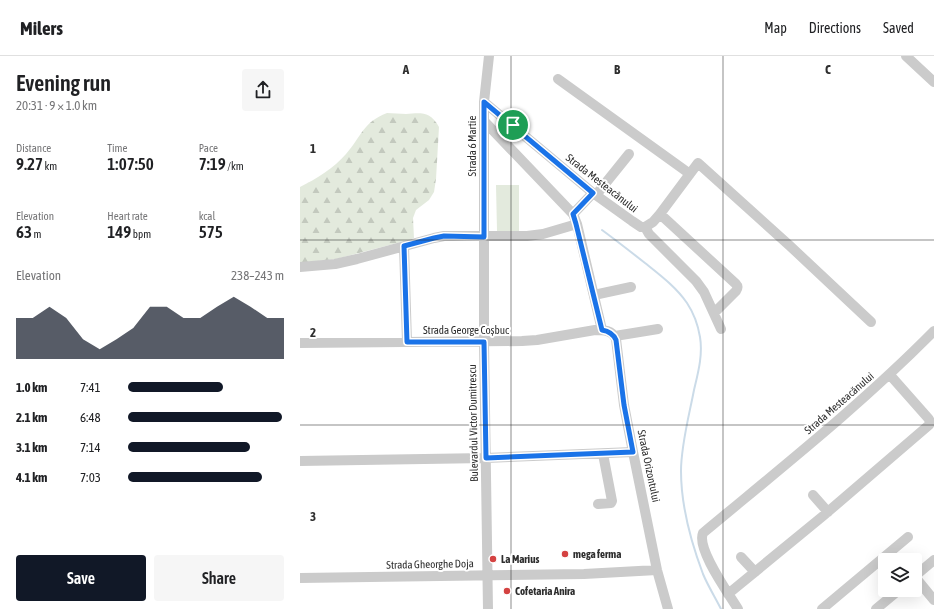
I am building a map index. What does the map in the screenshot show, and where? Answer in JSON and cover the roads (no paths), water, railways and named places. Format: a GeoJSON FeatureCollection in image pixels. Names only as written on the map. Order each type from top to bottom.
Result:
{"type":"FeatureCollection","features":[{"type":"Feature","properties":{"kind":"street","name":"Strada 6 Martie"},"geometry":{"type":"LineString","coordinates":[[484,237],[484,102],[489,56]]}},
{"type":"Feature","properties":{"kind":"street"},"geometry":{"type":"LineString","coordinates":[[906,56],[934,82]]}},
{"type":"Feature","properties":{"kind":"street"},"geometry":{"type":"LineString","coordinates":[[558,79],[690,174]]}},
{"type":"Feature","properties":{"kind":"street","name":"Strada Mesteacănului"},"geometry":{"type":"LineString","coordinates":[[484,102],[595,194],[632,222],[641,227],[645,227],[649,234],[696,281],[704,292],[721,329]]}},
{"type":"Feature","properties":{"kind":"street"},"geometry":{"type":"LineString","coordinates":[[484,120],[573,214],[595,194],[629,154]]}},
{"type":"Feature","properties":{"kind":"street"},"geometry":{"type":"LineString","coordinates":[[645,227],[653,222],[660,214],[698,163],[871,322]]}},
{"type":"Feature","properties":{"kind":"street","name":"Strada Orizontului"},"geometry":{"type":"LineString","coordinates":[[573,214],[594,295],[608,332],[617,342],[624,405],[657,570],[668,609]]}},
{"type":"Feature","properties":{"kind":"street"},"geometry":{"type":"LineString","coordinates":[[660,214],[738,286],[738,289],[714,313]]}},
{"type":"Feature","properties":{"kind":"street"},"geometry":{"type":"LineString","coordinates":[[300,267],[335,264],[444,236],[526,236],[542,234],[576,224]]}},
{"type":"Feature","properties":{"kind":"street","name":"Bulevardul Victor Dumitrescu"},"geometry":{"type":"LineString","coordinates":[[484,237],[488,609]]}},
{"type":"Feature","properties":{"kind":"street"},"geometry":{"type":"LineString","coordinates":[[404,246],[407,342]]}},
{"type":"Feature","properties":{"kind":"street"},"geometry":{"type":"LineString","coordinates":[[594,295],[631,287]]}},
{"type":"Feature","properties":{"kind":"street","name":"Strada George Coșbuc"},"geometry":{"type":"LineString","coordinates":[[300,343],[484,342],[537,340],[608,332],[658,329]]}},
{"type":"Feature","properties":{"kind":"street"},"geometry":{"type":"LineString","coordinates":[[890,375],[934,331]]}},
{"type":"Feature","properties":{"kind":"street","name":"Strada Mesteacănului"},"geometry":{"type":"LineString","coordinates":[[728,594],[828,512],[930,424],[928,418],[890,375],[703,533],[701,541],[707,558],[728,594],[738,609]]}},
{"type":"Feature","properties":{"kind":"street"},"geometry":{"type":"LineString","coordinates":[[300,461],[486,458],[633,452]]}},
{"type":"Feature","properties":{"kind":"street"},"geometry":{"type":"LineString","coordinates":[[598,504],[611,503],[612,501],[602,454]]}},
{"type":"Feature","properties":{"kind":"street"},"geometry":{"type":"LineString","coordinates":[[813,495],[828,512]]}},
{"type":"Feature","properties":{"kind":"street"},"geometry":{"type":"LineString","coordinates":[[822,609],[908,537]]}},
{"type":"Feature","properties":{"kind":"street"},"geometry":{"type":"LineString","coordinates":[[741,557],[755,572]]}},
{"type":"Feature","properties":{"kind":"street"},"geometry":{"type":"LineString","coordinates":[[922,571],[934,560]]}},
{"type":"Feature","properties":{"kind":"street","name":"Strada Gheorghe Doja"},"geometry":{"type":"LineString","coordinates":[[300,578],[584,574],[657,570]]}},
{"type":"Feature","properties":{"kind":"street"},"geometry":{"type":"LineString","coordinates":[[922,585],[934,600]]}},
{"type":"Feature","properties":{"kind":"street"},"geometry":{"type":"LineString","coordinates":[[878,608],[891,597]]}},
{"type":"Feature","properties":{"kind":"waterway"},"geometry":{"type":"LineString","coordinates":[[602,230],[673,286],[687,303],[697,323],[701,344],[700,357],[681,461],[681,484],[694,549],[705,578],[721,609]]}},
{"type":"Feature","properties":{"kind":"place","name":"mega ferma"},"geometry":{"type":"Point","coordinates":[565,554]}},
{"type":"Feature","properties":{"kind":"place","name":"La Marius"},"geometry":{"type":"Point","coordinates":[493,559]}},
{"type":"Feature","properties":{"kind":"place","name":"Cofetaria Anira"},"geometry":{"type":"Point","coordinates":[507,591]}}]}
